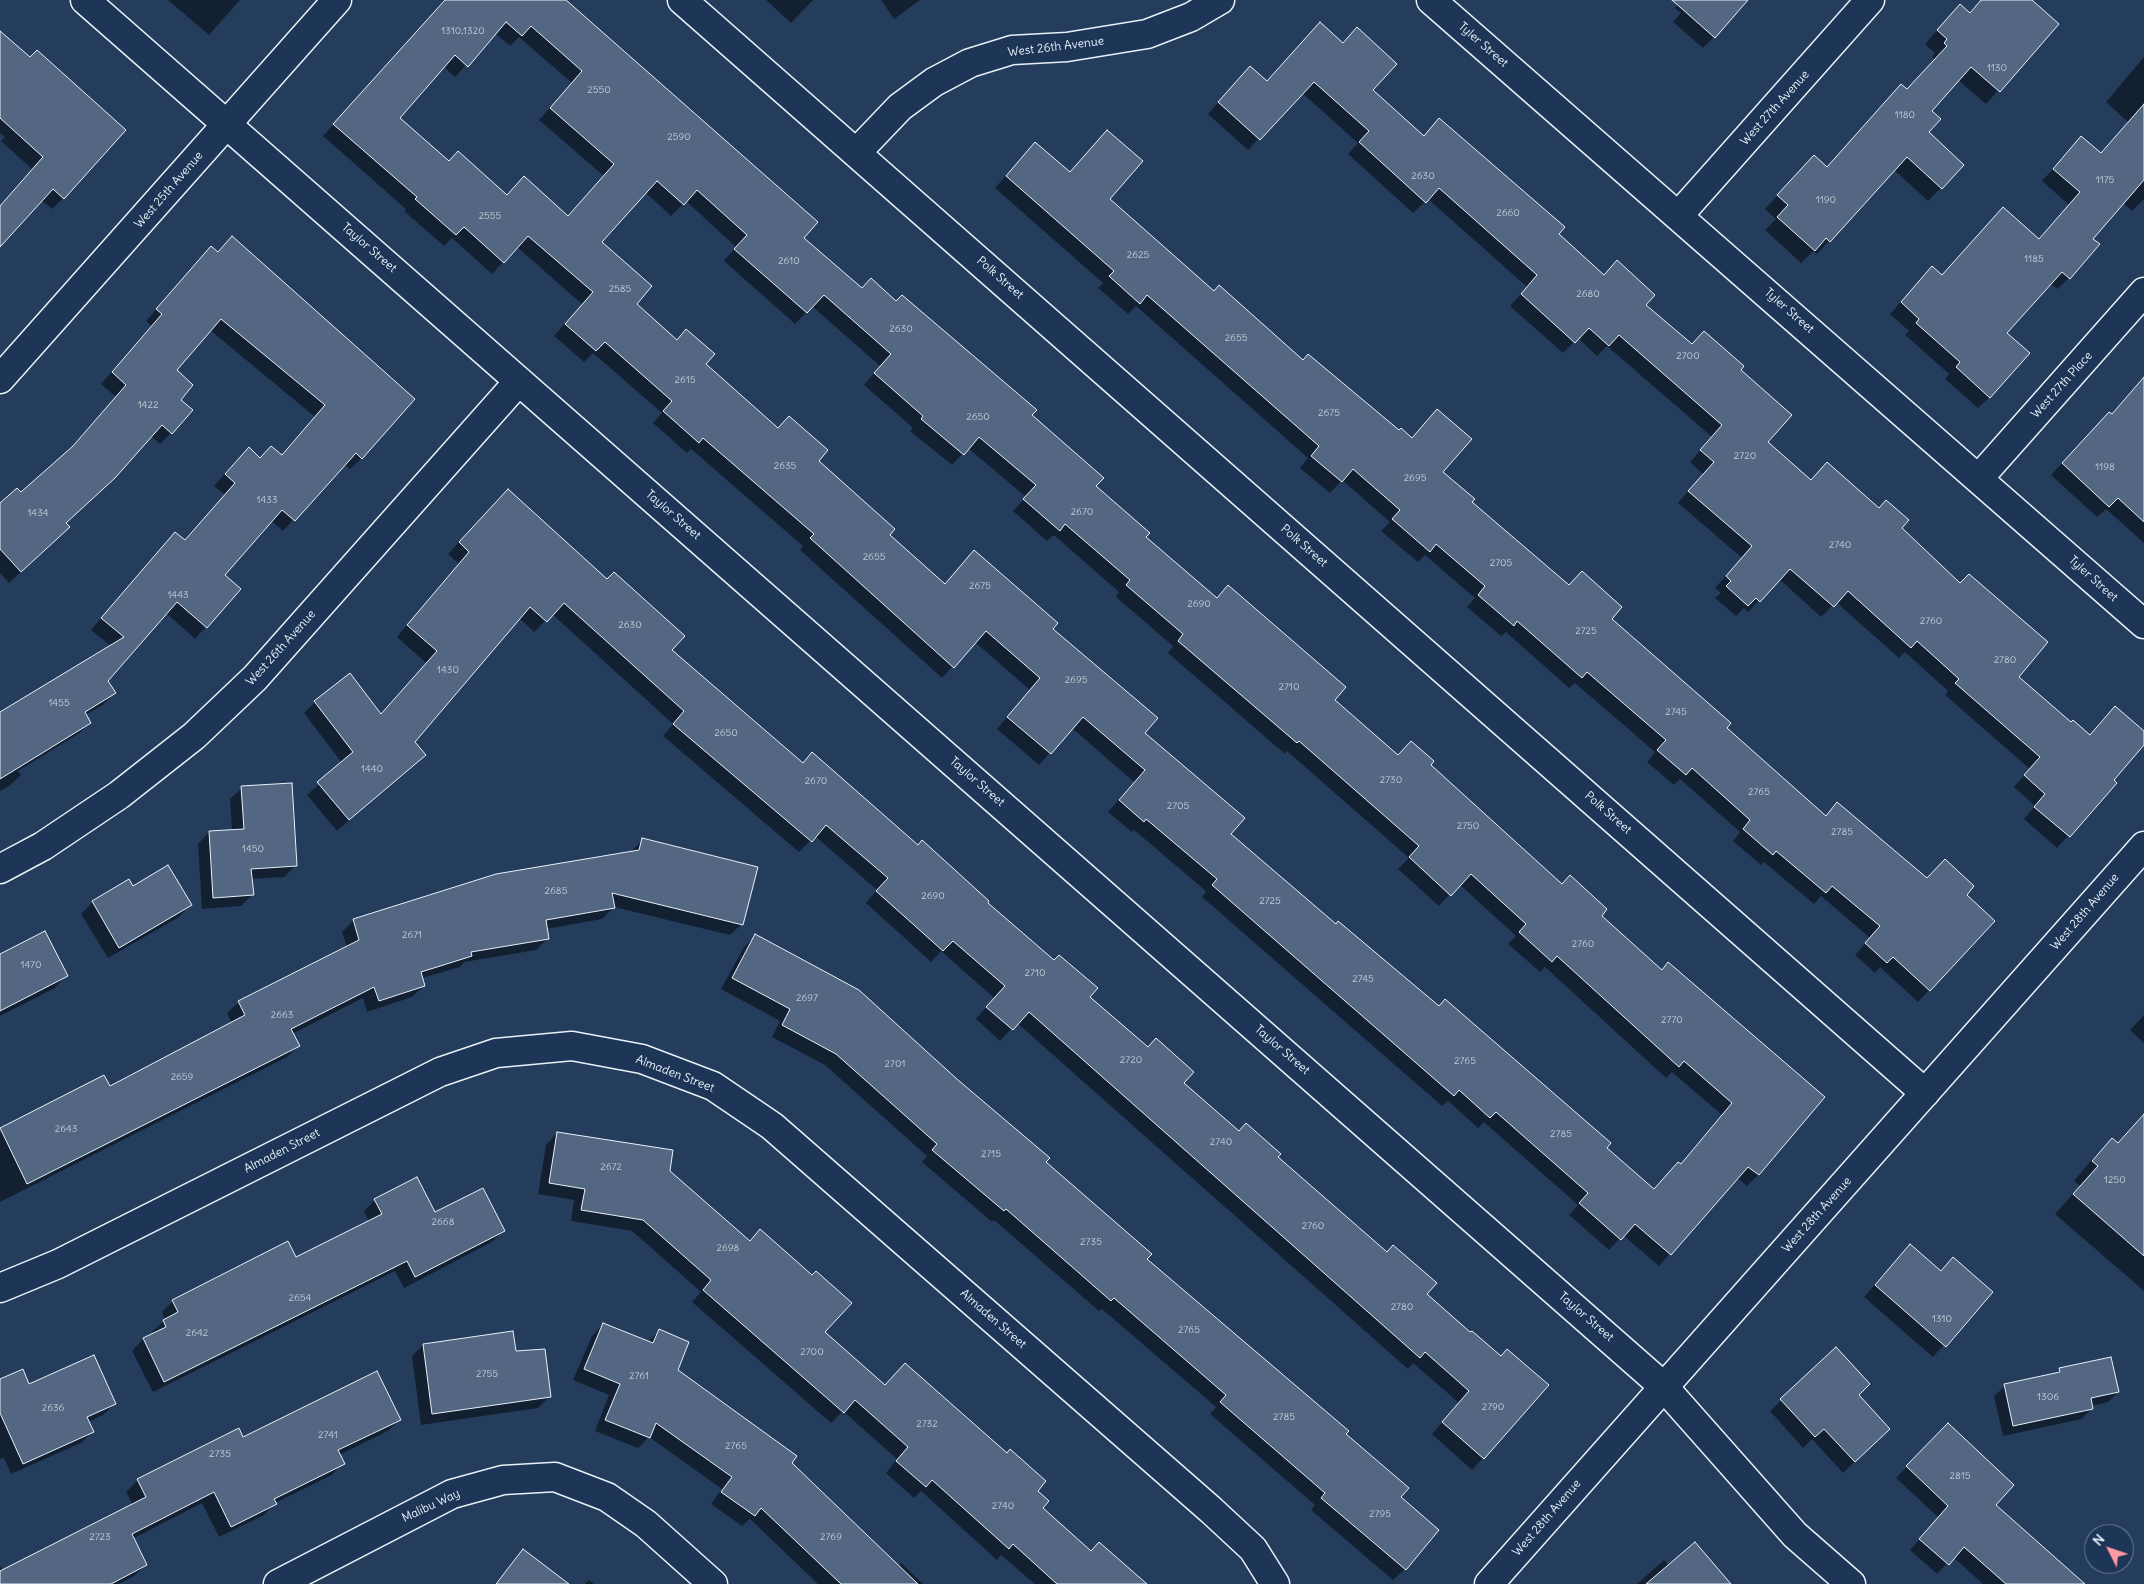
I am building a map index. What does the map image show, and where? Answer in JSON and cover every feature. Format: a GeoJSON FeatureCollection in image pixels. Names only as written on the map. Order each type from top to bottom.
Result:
{"type":"FeatureCollection","features":[{"type":"Feature","properties":{"kind":"street","name":"Taylor Street"},"geometry":{"type":"LineString","coordinates":[[86,0],[1663,1386],[1795,1535],[1850,1584]]}},
{"type":"Feature","properties":{"kind":"street","name":"West 25th Avenue"},"geometry":{"type":"LineString","coordinates":[[0,379],[337,0]]}},
{"type":"Feature","properties":{"kind":"street","name":"Polk Street"},"geometry":{"type":"LineString","coordinates":[[682,0],[857,152],[1925,1094]]}},
{"type":"Feature","properties":{"kind":"street","name":"West 26th Avenue"},"geometry":{"type":"LineString","coordinates":[[857,152],[900,107],[934,82],[970,63],[1012,50],[1067,46],[1147,34],[1191,17],[1220,0]]}},
{"type":"Feature","properties":{"kind":"street","name":"Tyler Street"},"geometry":{"type":"LineString","coordinates":[[1431,0],[1679,215],[2144,624]]}},
{"type":"Feature","properties":{"kind":"street","name":"West 27th Avenue"},"geometry":{"type":"LineString","coordinates":[[1679,215],[1870,0]]}},
{"type":"Feature","properties":{"kind":"street","name":"West 27th Place"},"geometry":{"type":"LineString","coordinates":[[1979,478],[2144,292]]}},
{"type":"Feature","properties":{"kind":"street","name":"West 26th Avenue"},"geometry":{"type":"LineString","coordinates":[[0,868],[43,846],[118,795],[194,736],[255,678],[519,380]]}},
{"type":"Feature","properties":{"kind":"street","name":"West 28th Avenue"},"geometry":{"type":"LineString","coordinates":[[1489,1584],[2144,846]]}},
{"type":"Feature","properties":{"kind":"street","name":"Almaden Street"},"geometry":{"type":"LineString","coordinates":[[0,1288],[58,1264],[440,1072],[496,1053],[572,1046],[642,1059],[713,1086],[772,1126],[1211,1510],[1252,1549],[1276,1584]]}},
{"type":"Feature","properties":{"kind":"street","name":"Malibu Way"},"geometry":{"type":"LineString","coordinates":[[278,1584],[452,1494],[503,1480],[555,1477],[606,1497],[646,1524],[713,1584]]}},
{"type":"Feature","properties":{"kind":"building"},"geometry":{"type":"Polygon","coordinates":[[[445,0],[566,0],[818,222],[804,238],[862,288],[871,278],[896,301],[902,295],[1037,410],[1032,415],[1104,478],[1096,486],[1150,533],[1146,537],[1217,598],[1228,585],[1346,687],[1335,700],[1398,755],[1411,741],[1434,761],[1431,765],[1562,884],[1570,875],[1607,909],[1602,916],[1662,970],[1668,962],[1825,1097],[1759,1175],[1748,1167],[1671,1255],[1635,1224],[1621,1240],[1579,1203],[1588,1193],[1496,1112],[1490,1118],[1459,1090],[1454,1096],[1212,885],[1217,879],[1146,819],[1144,822],[1119,800],[1145,770],[1083,717],[1051,754],[1007,717],[1040,678],[986,631],[954,668],[810,538],[814,534],[703,438],[699,443],[663,411],[672,401],[605,342],[596,351],[565,324],[593,292],[528,236],[504,263],[464,227],[456,235],[415,199],[417,197],[333,124],[445,0]],[[506,22],[468,67],[455,55],[400,118],[449,161],[458,151],[507,195],[524,176],[568,216],[614,164],[550,108],[582,71],[531,26],[522,36],[506,22]],[[657,181],[602,242],[652,286],[637,304],[677,340],[686,329],[715,354],[706,364],[778,428],[789,416],[828,450],[819,461],[895,529],[890,535],[945,584],[974,550],[1058,623],[1053,629],[1158,718],[1145,733],[1245,818],[1231,834],[1336,924],[1338,921],[1439,1006],[1445,999],[1611,1143],[1607,1148],[1654,1189],[1678,1162],[1681,1164],[1732,1103],[1684,1061],[1679,1067],[1557,956],[1552,962],[1519,932],[1526,924],[1471,874],[1451,896],[1409,857],[1419,846],[1299,741],[1297,743],[1178,641],[1183,634],[1126,585],[1130,580],[1065,524],[1060,531],[1023,499],[1036,485],[979,437],[964,455],[921,419],[923,416],[874,373],[891,354],[824,295],[807,313],[734,249],[747,235],[697,190],[684,205],[657,181]]]}},
{"type":"Feature","properties":{"kind":"building"},"geometry":{"type":"Polygon","coordinates":[[[1672,0],[1748,0],[1715,38],[1672,0]]]}},
{"type":"Feature","properties":{"kind":"building"},"geometry":{"type":"Polygon","coordinates":[[[1981,0],[2032,0],[2059,24],[2000,92],[1971,67],[1932,111],[1941,119],[1929,132],[1964,165],[1942,189],[1907,157],[1830,242],[1826,238],[1815,251],[1777,217],[1788,205],[1777,195],[1814,155],[1827,167],[1901,84],[1907,89],[1947,46],[1944,43],[1947,39],[1937,30],[1960,4],[1970,13],[1981,0]]]}},
{"type":"Feature","properties":{"kind":"building"},"geometry":{"type":"Polygon","coordinates":[[[1320,22],[1343,43],[1357,27],[1397,64],[1373,90],[1424,136],[1439,118],[1565,227],[1559,234],[1604,275],[1617,260],[1655,295],[1646,305],[1692,344],[1704,331],[1744,366],[1741,370],[1792,415],[1768,442],[1811,480],[1827,462],[1879,508],[1886,500],[1909,520],[1902,528],[1960,583],[1969,574],[2048,642],[2019,677],[2071,722],[2073,720],[2090,735],[2115,706],[2144,731],[2144,745],[2114,780],[2117,783],[2070,837],[2034,807],[2045,794],[2024,775],[2040,757],[1955,683],[1959,679],[1917,641],[1911,648],[1848,591],[1834,607],[1790,569],[1760,602],[1756,598],[1748,606],[1726,586],[1731,581],[1726,576],[1752,546],[1688,491],[1714,462],[1700,450],[1722,425],[1619,335],[1609,346],[1589,328],[1575,343],[1521,294],[1537,275],[1439,188],[1426,203],[1359,142],[1369,131],[1314,82],[1260,140],[1218,102],[1250,66],[1267,81],[1320,22]]]}},
{"type":"Feature","properties":{"kind":"building"},"geometry":{"type":"Polygon","coordinates":[[[0,31],[30,57],[37,50],[126,130],[64,199],[53,189],[0,247],[0,206],[43,157],[0,118],[0,31]]]}},
{"type":"Feature","properties":{"kind":"building"},"geometry":{"type":"Polygon","coordinates":[[[2144,104],[2144,180],[2093,239],[2100,244],[2070,279],[2062,272],[2007,333],[2030,353],[1990,398],[1956,367],[1960,362],[1916,323],[1919,319],[1901,302],[1932,266],[1942,275],[2003,207],[2039,239],[2080,192],[2053,169],[2081,136],[2101,153],[2144,104]]]}},
{"type":"Feature","properties":{"kind":"building"},"geometry":{"type":"Polygon","coordinates":[[[1107,130],[1143,161],[1110,199],[1214,291],[1219,285],[1303,360],[1308,354],[1399,430],[1401,428],[1412,438],[1437,409],[1472,439],[1443,472],[1475,499],[1472,502],[1569,585],[1582,571],[1622,607],[1612,619],[1731,723],[1727,728],[1826,816],[1837,802],[1927,878],[1945,859],[1974,886],[1967,895],[1995,921],[1930,991],[1893,957],[1887,963],[1865,943],[1880,926],[1832,886],[1826,893],[1776,851],[1773,855],[1743,829],[1750,820],[1692,768],[1686,775],[1657,750],[1666,740],[1587,672],[1582,678],[1517,621],[1514,626],[1478,595],[1485,586],[1436,544],[1430,552],[1392,519],[1400,510],[1353,469],[1342,482],[1311,456],[1319,446],[1147,295],[1140,304],[1109,276],[1114,271],[1006,176],[1035,142],[1070,172],[1107,130]]]}},
{"type":"Feature","properties":{"kind":"building"},"geometry":{"type":"Polygon","coordinates":[[[232,236],[415,399],[362,459],[356,453],[295,521],[282,510],[225,575],[241,589],[207,628],[177,602],[108,681],[116,693],[85,712],[91,723],[0,779],[0,712],[124,637],[101,618],[175,532],[185,540],[235,483],[225,474],[249,447],[260,458],[271,446],[282,455],[325,405],[221,319],[177,370],[193,385],[181,400],[193,410],[172,434],[162,425],[115,478],[66,523],[70,527],[21,572],[0,549],[0,503],[17,488],[21,492],[73,446],[126,385],[112,372],[162,314],[156,309],[211,246],[218,252],[232,236]]]}},
{"type":"Feature","properties":{"kind":"building"},"geometry":{"type":"Polygon","coordinates":[[[2144,377],[2144,522],[2118,498],[2109,507],[2062,463],[2109,412],[2112,414],[2144,377]]]}},
{"type":"Feature","properties":{"kind":"building"},"geometry":{"type":"Polygon","coordinates":[[[508,489],[607,579],[614,572],[685,636],[672,650],[803,763],[812,752],[918,845],[922,840],[989,901],[988,903],[1054,960],[1059,955],[1098,988],[1090,997],[1148,1047],[1156,1038],[1194,1072],[1184,1083],[1239,1131],[1246,1123],[1281,1154],[1278,1157],[1387,1252],[1393,1245],[1437,1283],[1427,1294],[1470,1332],[1472,1331],[1501,1356],[1507,1349],[1549,1385],[1484,1459],[1442,1422],[1469,1391],[1425,1352],[1420,1358],[1029,1012],[1013,1030],[986,1007],[1005,986],[953,941],[943,951],[876,891],[888,878],[826,825],[812,842],[673,724],[684,711],[564,603],[547,622],[530,607],[415,742],[426,755],[349,820],[317,782],[353,752],[314,701],[350,673],[381,714],[437,651],[407,625],[469,552],[459,542],[508,489]]]}},
{"type":"Feature","properties":{"kind":"building"},"geometry":{"type":"Polygon","coordinates":[[[292,783],[297,866],[251,869],[254,895],[213,898],[209,831],[244,829],[241,786],[292,783]]]}},
{"type":"Feature","properties":{"kind":"building"},"geometry":{"type":"Polygon","coordinates":[[[642,838],[758,867],[743,925],[612,893],[615,908],[546,920],[549,939],[471,952],[472,956],[421,972],[425,986],[379,1001],[374,987],[291,1029],[300,1046],[27,1184],[0,1128],[104,1075],[110,1086],[245,1015],[238,1001],[359,940],[353,919],[496,874],[639,850],[642,838]]]}},
{"type":"Feature","properties":{"kind":"building"},"geometry":{"type":"Polygon","coordinates":[[[168,865],[192,905],[119,948],[92,901],[129,879],[133,886],[168,865]]]}},
{"type":"Feature","properties":{"kind":"building"},"geometry":{"type":"Polygon","coordinates":[[[45,931],[68,976],[0,1011],[0,954],[45,931]]]}},
{"type":"Feature","properties":{"kind":"building"},"geometry":{"type":"Polygon","coordinates":[[[755,934],[859,990],[958,1080],[1050,1158],[1046,1162],[1152,1254],[1147,1259],[1349,1431],[1346,1434],[1409,1488],[1401,1497],[1439,1530],[1406,1570],[1321,1498],[1325,1493],[1220,1402],[1226,1395],[1114,1298],[1111,1301],[1006,1209],[1004,1211],[932,1150],[937,1144],[836,1054],[782,1025],[790,1009],[732,978],[755,934]]]}},
{"type":"Feature","properties":{"kind":"building"},"geometry":{"type":"Polygon","coordinates":[[[2144,1114],[2144,1256],[2073,1194],[2098,1166],[2092,1161],[2112,1138],[2118,1143],[2144,1114]]]}},
{"type":"Feature","properties":{"kind":"building"},"geometry":{"type":"Polygon","coordinates":[[[557,1132],[673,1150],[670,1171],[750,1241],[760,1229],[812,1275],[816,1271],[852,1303],[825,1332],[885,1385],[905,1363],[1007,1453],[1010,1449],[1046,1481],[1038,1491],[1049,1501],[1043,1508],[1091,1551],[1099,1542],[1147,1584],[1057,1584],[1013,1544],[1009,1549],[932,1480],[926,1487],[896,1461],[908,1447],[855,1400],[844,1413],[703,1290],[711,1280],[643,1220],[581,1210],[585,1189],[549,1183],[557,1132]]]}},
{"type":"Feature","properties":{"kind":"building"},"geometry":{"type":"Polygon","coordinates":[[[417,1177],[435,1212],[483,1188],[505,1231],[415,1277],[407,1261],[164,1382],[143,1338],[166,1327],[163,1320],[178,1312],[172,1300],[288,1241],[296,1257],[382,1214],[374,1199],[417,1177]]]}},
{"type":"Feature","properties":{"kind":"building"},"geometry":{"type":"Polygon","coordinates":[[[1910,1244],[1941,1271],[1953,1257],[1993,1292],[1946,1347],[1875,1285],[1910,1244]]]}},
{"type":"Feature","properties":{"kind":"building"},"geometry":{"type":"Polygon","coordinates":[[[603,1323],[653,1343],[659,1329],[689,1342],[678,1370],[797,1456],[792,1463],[918,1584],[841,1584],[761,1508],[755,1516],[721,1492],[732,1477],[656,1423],[650,1438],[605,1420],[620,1384],[584,1369],[603,1323]]]}},
{"type":"Feature","properties":{"kind":"building"},"geometry":{"type":"Polygon","coordinates":[[[513,1331],[516,1351],[545,1349],[551,1397],[432,1414],[423,1344],[513,1331]]]}},
{"type":"Feature","properties":{"kind":"building"},"geometry":{"type":"Polygon","coordinates":[[[1836,1347],[1870,1384],[1859,1395],[1890,1429],[1855,1462],[1824,1429],[1815,1437],[1780,1399],[1836,1347]]]}},
{"type":"Feature","properties":{"kind":"building"},"geometry":{"type":"Polygon","coordinates":[[[94,1355],[116,1404],[87,1417],[94,1432],[23,1464],[0,1413],[0,1379],[23,1369],[29,1384],[94,1355]]]}},
{"type":"Feature","properties":{"kind":"building"},"geometry":{"type":"Polygon","coordinates":[[[2111,1357],[2119,1392],[2091,1398],[2093,1409],[2013,1426],[2004,1384],[2060,1372],[2059,1368],[2111,1357]]]}},
{"type":"Feature","properties":{"kind":"building"},"geometry":{"type":"Polygon","coordinates":[[[377,1371],[401,1420],[338,1450],[345,1464],[274,1499],[277,1504],[231,1527],[214,1492],[132,1534],[147,1565],[111,1584],[0,1584],[0,1571],[146,1497],[137,1479],[239,1428],[243,1437],[377,1371]]]}},
{"type":"Feature","properties":{"kind":"building"},"geometry":{"type":"Polygon","coordinates":[[[1948,1423],[2014,1485],[1996,1505],[2085,1584],[2006,1584],[1964,1547],[1949,1565],[1919,1539],[1948,1506],[1906,1466],[1948,1423]]]}},
{"type":"Feature","properties":{"kind":"building"},"geometry":{"type":"Polygon","coordinates":[[[1695,1542],[1731,1584],[1646,1584],[1695,1542]]]}},
{"type":"Feature","properties":{"kind":"building"},"geometry":{"type":"Polygon","coordinates":[[[523,1549],[569,1584],[496,1584],[523,1549]]]}}]}
